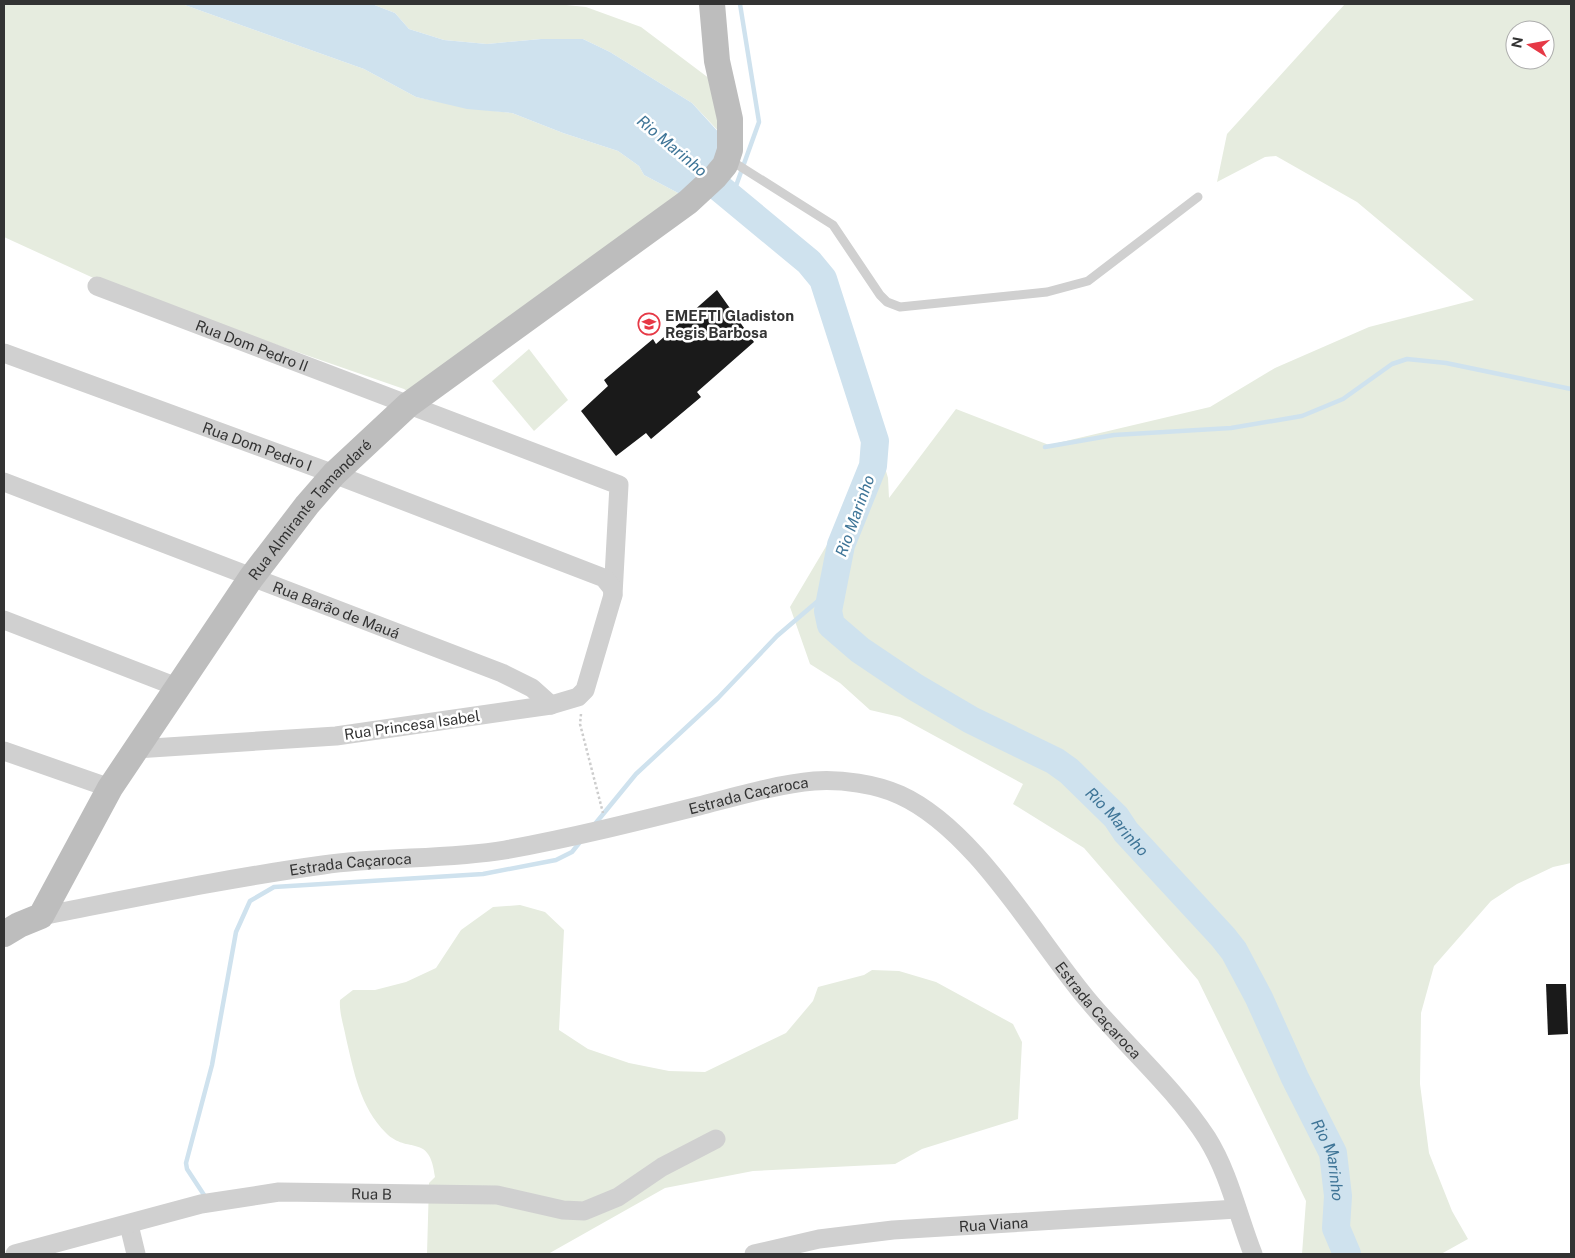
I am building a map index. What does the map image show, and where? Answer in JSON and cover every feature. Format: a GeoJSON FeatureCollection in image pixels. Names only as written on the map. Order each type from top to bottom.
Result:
{"type":"FeatureCollection","features":[{"type":"Feature","properties":{"kind":"main road"},"geometry":{"type":"LineString","coordinates":[[712,4],[717,61],[730,120],[731,142],[727,162]]}},
{"type":"Feature","properties":{"kind":"main road","name":"Rua Almirante Tamandaré"},"geometry":{"type":"LineString","coordinates":[[12,926],[110,788],[251,578],[307,505],[334,474],[408,405],[688,202],[715,177],[727,162]]}},
{"type":"Feature","properties":{"kind":"street","name":"Rua Dom Pedro II"},"geometry":{"type":"LineString","coordinates":[[97,286],[618,485],[613,595]]}},
{"type":"Feature","properties":{"kind":"street","name":"Rua Dom Pedro I"},"geometry":{"type":"LineString","coordinates":[[4,352],[334,474],[604,578],[612,588],[613,595]]}},
{"type":"Feature","properties":{"kind":"street","name":"Rua Barão de Mauá"},"geometry":{"type":"LineString","coordinates":[[4,482],[519,680],[532,688],[551,705]]}},
{"type":"Feature","properties":{"kind":"street"},"geometry":{"type":"LineString","coordinates":[[585,690],[613,595]]}},
{"type":"Feature","properties":{"kind":"street"},"geometry":{"type":"LineString","coordinates":[[4,620],[177,687]]}},
{"type":"Feature","properties":{"kind":"street","name":"Rua Princesa Isabel"},"geometry":{"type":"LineString","coordinates":[[136,749],[336,736],[551,705],[578,697],[585,690]]}},
{"type":"Feature","properties":{"kind":"street"},"geometry":{"type":"LineString","coordinates":[[4,751],[110,788]]}},
{"type":"Feature","properties":{"kind":"street","name":"Estrada Caçaroca"},"geometry":{"type":"LineString","coordinates":[[12,926],[327,864],[445,857],[504,850],[601,830],[736,796],[814,781],[872,786],[899,795],[930,812],[958,837],[984,867],[1088,1000],[1121,1034],[1188,1113],[1208,1141],[1237,1209],[1253,1254]]}},
{"type":"Feature","properties":{"kind":"street","name":"Rua B"},"geometry":{"type":"LineString","coordinates":[[15,1254],[129,1225],[201,1204],[279,1192],[497,1195],[564,1210],[584,1211],[618,1197],[662,1167],[716,1139]]}},
{"type":"Feature","properties":{"kind":"street","name":"Rua Viana"},"geometry":{"type":"LineString","coordinates":[[754,1254],[819,1238],[893,1230],[1237,1209]]}},
{"type":"Feature","properties":{"kind":"street"},"geometry":{"type":"LineString","coordinates":[[129,1225],[136,1254]]}},
{"type":"Feature","properties":{"kind":"lane"},"geometry":{"type":"LineString","coordinates":[[727,162],[833,225],[880,295],[887,302],[900,306],[1047,292],[1088,281],[1198,197]]}},
{"type":"Feature","properties":{"kind":"path"},"geometry":{"type":"LineString","coordinates":[[585,690],[580,724],[601,830]]}},
{"type":"Feature","properties":{"kind":"shaded area"},"geometry":{"type":"Polygon","coordinates":[[[4,4],[182,4],[364,69],[416,97],[468,108],[512,113],[563,133],[618,151],[639,166],[644,175],[680,194],[412,394],[404,389],[124,292],[4,237],[4,4]]]}},
{"type":"Feature","properties":{"kind":"shaded area"},"geometry":{"type":"Polygon","coordinates":[[[372,4],[556,4],[586,7],[641,27],[718,85],[723,136],[692,103],[610,52],[583,39],[541,39],[487,44],[444,40],[409,29],[395,13],[372,4]]]}},
{"type":"Feature","properties":{"kind":"shaded area"},"geometry":{"type":"Polygon","coordinates":[[[1345,4],[1571,4],[1571,863],[1553,867],[1517,884],[1491,901],[1434,966],[1421,1013],[1420,1084],[1429,1153],[1452,1211],[1468,1239],[1441,1254],[1302,1254],[1306,1201],[1198,980],[1084,848],[1013,804],[1023,784],[900,717],[870,710],[840,683],[810,664],[790,607],[856,496],[877,440],[888,478],[889,498],[956,409],[1049,445],[1210,407],[1275,368],[1369,327],[1474,300],[1357,202],[1276,156],[1265,157],[1217,182],[1227,134],[1345,4]]]}},
{"type":"Feature","properties":{"kind":"shaded area"},"geometry":{"type":"Polygon","coordinates":[[[529,349],[568,400],[534,431],[492,381],[529,349]]]}},
{"type":"Feature","properties":{"kind":"shaded area"},"geometry":{"type":"Polygon","coordinates":[[[520,905],[545,912],[564,930],[559,1030],[588,1049],[629,1063],[669,1071],[705,1072],[786,1033],[813,1001],[818,987],[864,975],[872,970],[899,971],[936,982],[1013,1024],[1022,1042],[1018,1119],[922,1149],[895,1164],[753,1171],[665,1188],[548,1254],[427,1254],[429,1183],[435,1177],[432,1163],[428,1154],[423,1149],[402,1143],[386,1133],[370,1112],[355,1076],[340,1010],[340,1000],[353,990],[375,990],[406,982],[436,968],[461,930],[493,907],[520,905]]]}},
{"type":"Feature","properties":{"kind":"water"},"geometry":{"type":"Polygon","coordinates":[[[182,4],[372,4],[395,13],[409,29],[444,40],[487,44],[541,39],[583,39],[610,52],[692,103],[722,136],[715,162],[680,194],[644,175],[639,166],[618,151],[563,133],[512,113],[467,109],[416,97],[364,69],[182,4]]]}},
{"type":"Feature","properties":{"kind":"building"},"geometry":{"type":"Polygon","coordinates":[[[717,290],[754,342],[697,392],[701,397],[651,439],[646,433],[616,456],[581,411],[608,386],[604,380],[653,339],[656,344],[717,290]]]}},
{"type":"Feature","properties":{"kind":"building"},"geometry":{"type":"Polygon","coordinates":[[[1546,984],[1566,984],[1568,1034],[1548,1035],[1546,984]]]}},
{"type":"Feature","properties":{"kind":"waterway"},"geometry":{"type":"LineString","coordinates":[[732,197],[759,122],[740,4]]}},
{"type":"Feature","properties":{"kind":"waterway","name":"Rio Marinho"},"geometry":{"type":"LineString","coordinates":[[693,166],[809,262],[823,279],[875,441],[873,466],[841,545],[828,611],[831,625],[860,650],[915,687],[971,720],[1055,761],[1069,771],[1116,817],[1126,832],[1223,937],[1234,951],[1259,998],[1295,1078],[1333,1153],[1338,1196],[1336,1228],[1347,1254]]}},
{"type":"Feature","properties":{"kind":"waterway"},"geometry":{"type":"LineString","coordinates":[[1045,447],[1114,435],[1231,428],[1302,416],[1343,399],[1392,364],[1407,359],[1446,363],[1571,389]]}},
{"type":"Feature","properties":{"kind":"waterway"},"geometry":{"type":"LineString","coordinates":[[595,824],[636,774],[718,698],[777,636],[832,589]]}},
{"type":"Feature","properties":{"kind":"waterway"},"geometry":{"type":"LineString","coordinates":[[206,1198],[187,1169],[186,1163],[212,1065],[236,932],[250,901],[274,887],[483,874],[556,860],[572,852],[580,842]]}},
{"type":"Feature","properties":{"kind":"place","name":"EMEFTI Gladiston Regis Barbosa"},"geometry":{"type":"Point","coordinates":[649,324]}}]}
